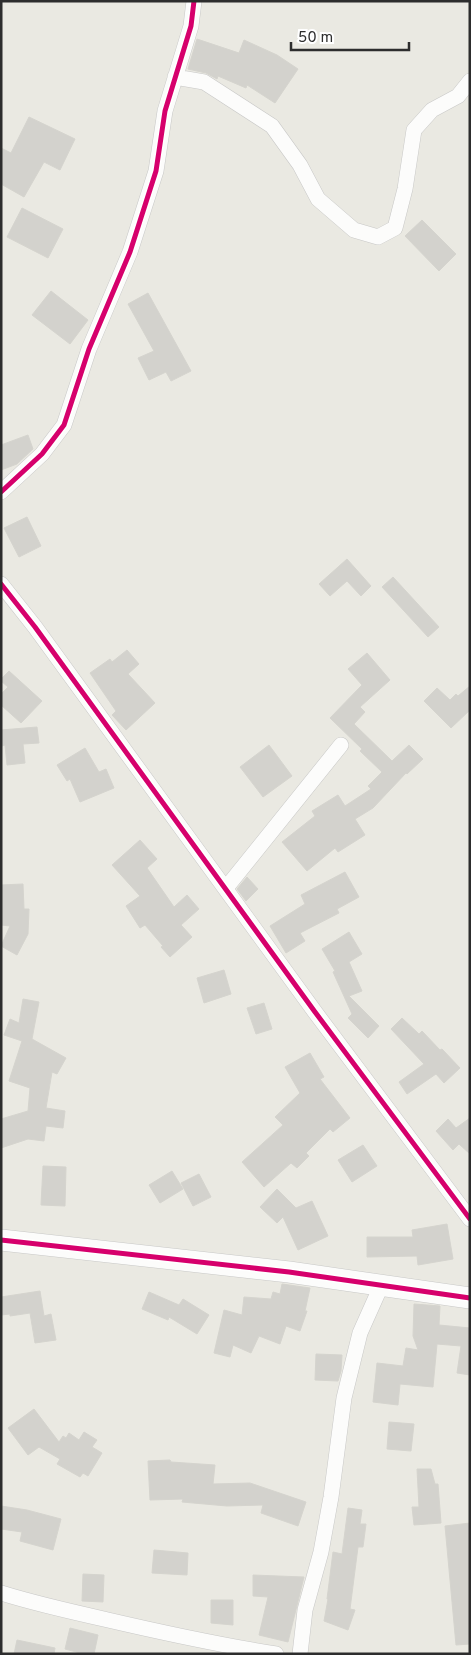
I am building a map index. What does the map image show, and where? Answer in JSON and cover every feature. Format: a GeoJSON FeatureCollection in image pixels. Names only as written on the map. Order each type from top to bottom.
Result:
{"type":"FeatureCollection","features":[{"type":"Feature","properties":{"kind":"street"},"geometry":{"type":"LineString","coordinates":[[1,492],[42,454],[64,425],[88,349],[130,252],[156,171],[165,111],[191,26],[194,1]]}},
{"type":"Feature","properties":{"kind":"street"},"geometry":{"type":"LineString","coordinates":[[176,77],[204,82],[272,126],[300,165],[318,199],[354,230],[378,237],[395,228],[405,189],[414,130],[432,110],[458,96],[470,81]]}},
{"type":"Feature","properties":{"kind":"street"},"geometry":{"type":"LineString","coordinates":[[1,584],[226,888],[315,1012],[470,1219]]}},
{"type":"Feature","properties":{"kind":"street"},"geometry":{"type":"LineString","coordinates":[[226,888],[341,745]]}},
{"type":"Feature","properties":{"kind":"street"},"geometry":{"type":"LineString","coordinates":[[1,1240],[290,1272],[470,1298]]}},
{"type":"Feature","properties":{"kind":"street"},"geometry":{"type":"LineString","coordinates":[[300,1654],[306,1610],[321,1552],[331,1497],[344,1398],[360,1333],[381,1286]]}},
{"type":"Feature","properties":{"kind":"street"},"geometry":{"type":"LineString","coordinates":[[1,1593],[30,1602],[120,1623],[220,1645],[276,1654]]}},
{"type":"Feature","properties":{"kind":"building"},"geometry":{"type":"Polygon","coordinates":[[[197,39],[239,53],[244,40],[277,55],[298,69],[275,103],[247,85],[246,88],[218,76],[217,79],[206,73],[188,69],[197,39]]]}},
{"type":"Feature","properties":{"kind":"building"},"geometry":{"type":"Polygon","coordinates":[[[29,117],[75,139],[60,170],[44,162],[24,197],[1,184],[1,148],[11,153],[29,117]]]}},
{"type":"Feature","properties":{"kind":"building"},"geometry":{"type":"Polygon","coordinates":[[[22,208],[63,229],[48,258],[7,237],[22,208]]]}},
{"type":"Feature","properties":{"kind":"building"},"geometry":{"type":"Polygon","coordinates":[[[422,220],[456,254],[439,271],[405,236],[422,220]]]}},
{"type":"Feature","properties":{"kind":"building"},"geometry":{"type":"Polygon","coordinates":[[[51,291],[88,320],[70,344],[32,315],[51,291]]]}},
{"type":"Feature","properties":{"kind":"building"},"geometry":{"type":"Polygon","coordinates":[[[148,293],[191,371],[171,381],[166,372],[149,380],[138,358],[154,351],[128,304],[148,293]]]}},
{"type":"Feature","properties":{"kind":"building"},"geometry":{"type":"Polygon","coordinates":[[[28,435],[33,449],[17,464],[1,470],[1,445],[28,435]]]}},
{"type":"Feature","properties":{"kind":"building"},"geometry":{"type":"Polygon","coordinates":[[[27,517],[41,546],[19,557],[4,528],[27,517]]]}},
{"type":"Feature","properties":{"kind":"building"},"geometry":{"type":"Polygon","coordinates":[[[347,559],[371,586],[361,596],[347,581],[330,596],[319,584],[347,559]]]}},
{"type":"Feature","properties":{"kind":"building"},"geometry":{"type":"Polygon","coordinates":[[[393,577],[439,627],[428,637],[382,587],[393,577]]]}},
{"type":"Feature","properties":{"kind":"building"},"geometry":{"type":"Polygon","coordinates":[[[127,650],[139,664],[128,674],[155,703],[126,730],[112,715],[116,711],[90,673],[110,659],[112,662],[127,650]]]}},
{"type":"Feature","properties":{"kind":"building"},"geometry":{"type":"Polygon","coordinates":[[[367,653],[390,680],[360,707],[365,712],[354,724],[392,761],[409,745],[423,759],[406,773],[373,808],[355,819],[365,835],[338,852],[335,848],[307,871],[282,842],[315,816],[312,811],[338,795],[345,806],[371,789],[368,786],[382,772],[360,751],[362,749],[330,718],[362,685],[348,669],[367,653]]]}},
{"type":"Feature","properties":{"kind":"building"},"geometry":{"type":"Polygon","coordinates":[[[9,671],[42,701],[21,723],[1,705],[1,694],[8,687],[1,679],[9,671]]]}},
{"type":"Feature","properties":{"kind":"building"},"geometry":{"type":"Polygon","coordinates":[[[470,686],[470,710],[451,728],[424,701],[437,688],[450,700],[470,686]]]}},
{"type":"Feature","properties":{"kind":"building"},"geometry":{"type":"Polygon","coordinates":[[[37,727],[39,743],[23,744],[25,763],[7,765],[5,745],[2,746],[1,730],[37,727]]]}},
{"type":"Feature","properties":{"kind":"building"},"geometry":{"type":"Polygon","coordinates":[[[269,745],[292,776],[263,797],[240,767],[269,745]]]}},
{"type":"Feature","properties":{"kind":"building"},"geometry":{"type":"Polygon","coordinates":[[[85,748],[99,772],[106,769],[114,788],[80,802],[70,779],[67,781],[57,765],[85,748]]]}},
{"type":"Feature","properties":{"kind":"building"},"geometry":{"type":"Polygon","coordinates":[[[140,840],[157,859],[147,868],[174,907],[187,895],[199,909],[181,925],[192,937],[170,957],[145,925],[140,928],[126,906],[140,896],[112,865],[140,840]]]}},
{"type":"Feature","properties":{"kind":"building"},"geometry":{"type":"Polygon","coordinates":[[[345,872],[359,897],[337,909],[339,913],[300,933],[305,941],[286,953],[270,926],[305,904],[301,895],[345,872]]]}},
{"type":"Feature","properties":{"kind":"building"},"geometry":{"type":"Polygon","coordinates":[[[247,877],[258,889],[246,901],[237,889],[247,877]]]}},
{"type":"Feature","properties":{"kind":"building"},"geometry":{"type":"Polygon","coordinates":[[[23,884],[24,909],[29,909],[28,934],[17,955],[1,946],[10,926],[1,925],[1,885],[23,884]]]}},
{"type":"Feature","properties":{"kind":"building"},"geometry":{"type":"Polygon","coordinates":[[[349,932],[362,954],[349,962],[362,991],[349,996],[379,1026],[368,1038],[348,1018],[352,1014],[333,972],[335,971],[322,949],[349,932]]]}},
{"type":"Feature","properties":{"kind":"building"},"geometry":{"type":"Polygon","coordinates":[[[224,970],[231,994],[204,1003],[197,978],[224,970]]]}},
{"type":"Feature","properties":{"kind":"building"},"geometry":{"type":"Polygon","coordinates":[[[23,999],[39,1002],[32,1039],[66,1058],[57,1074],[52,1072],[46,1108],[65,1111],[63,1128],[46,1126],[44,1141],[28,1139],[1,1148],[1,1119],[28,1111],[30,1088],[9,1081],[22,1041],[4,1035],[10,1019],[19,1023],[23,999]]]}},
{"type":"Feature","properties":{"kind":"building"},"geometry":{"type":"Polygon","coordinates":[[[264,1003],[272,1029],[256,1034],[247,1008],[264,1003]]]}},
{"type":"Feature","properties":{"kind":"building"},"geometry":{"type":"Polygon","coordinates":[[[402,1018],[419,1034],[422,1031],[460,1068],[444,1083],[436,1074],[407,1094],[399,1082],[424,1064],[391,1029],[402,1018]]]}},
{"type":"Feature","properties":{"kind":"building"},"geometry":{"type":"Polygon","coordinates":[[[310,1053],[324,1077],[320,1079],[350,1118],[333,1132],[330,1129],[306,1153],[309,1156],[297,1168],[291,1163],[264,1187],[242,1162],[283,1125],[275,1117],[300,1093],[285,1067],[310,1053]]]}},
{"type":"Feature","properties":{"kind":"building"},"geometry":{"type":"Polygon","coordinates":[[[470,1118],[470,1154],[459,1144],[453,1150],[436,1131],[448,1119],[456,1128],[470,1118]]]}},
{"type":"Feature","properties":{"kind":"building"},"geometry":{"type":"Polygon","coordinates":[[[363,1145],[377,1166],[352,1182],[338,1160],[363,1145]]]}},
{"type":"Feature","properties":{"kind":"building"},"geometry":{"type":"Polygon","coordinates":[[[43,1166],[66,1167],[65,1206],[41,1205],[43,1166]]]}},
{"type":"Feature","properties":{"kind":"building"},"geometry":{"type":"Polygon","coordinates":[[[172,1171],[183,1189],[160,1203],[149,1185],[172,1171]]]}},
{"type":"Feature","properties":{"kind":"building"},"geometry":{"type":"Polygon","coordinates":[[[199,1174],[211,1197],[193,1206],[181,1183],[199,1174]]]}},
{"type":"Feature","properties":{"kind":"building"},"geometry":{"type":"Polygon","coordinates":[[[277,1189],[296,1208],[312,1201],[328,1236],[298,1250],[283,1217],[277,1223],[260,1207],[277,1189]]]}},
{"type":"Feature","properties":{"kind":"building"},"geometry":{"type":"Polygon","coordinates":[[[447,1224],[453,1259],[418,1265],[417,1256],[367,1257],[367,1237],[413,1237],[412,1230],[447,1224]]]}},
{"type":"Feature","properties":{"kind":"building"},"geometry":{"type":"Polygon","coordinates":[[[282,1284],[310,1288],[305,1311],[307,1311],[300,1331],[286,1326],[280,1344],[259,1336],[251,1353],[233,1345],[230,1357],[214,1353],[224,1310],[242,1315],[244,1297],[271,1299],[273,1292],[280,1294],[282,1284]]]}},
{"type":"Feature","properties":{"kind":"building"},"geometry":{"type":"Polygon","coordinates":[[[40,1291],[44,1316],[51,1314],[56,1340],[35,1343],[30,1313],[10,1316],[10,1314],[1,1315],[1,1297],[40,1291]]]}},
{"type":"Feature","properties":{"kind":"building"},"geometry":{"type":"Polygon","coordinates":[[[149,1292],[179,1305],[183,1299],[209,1315],[197,1334],[169,1317],[168,1320],[142,1309],[149,1292]]]}},
{"type":"Feature","properties":{"kind":"building"},"geometry":{"type":"Polygon","coordinates":[[[414,1304],[440,1306],[439,1325],[470,1328],[470,1375],[457,1373],[461,1346],[437,1344],[433,1387],[400,1384],[398,1405],[373,1402],[377,1363],[403,1366],[406,1348],[418,1350],[413,1336],[414,1304]]]}},
{"type":"Feature","properties":{"kind":"building"},"geometry":{"type":"Polygon","coordinates":[[[316,1354],[342,1355],[338,1381],[315,1380],[316,1354]]]}},
{"type":"Feature","properties":{"kind":"building"},"geometry":{"type":"Polygon","coordinates":[[[34,1409],[59,1442],[63,1436],[66,1438],[69,1433],[79,1440],[84,1432],[97,1440],[92,1447],[102,1453],[88,1476],[83,1473],[80,1477],[57,1464],[60,1459],[39,1447],[28,1455],[8,1428],[34,1409]]]}},
{"type":"Feature","properties":{"kind":"building"},"geometry":{"type":"Polygon","coordinates":[[[389,1422],[414,1424],[411,1451],[387,1449],[389,1422]]]}},
{"type":"Feature","properties":{"kind":"building"},"geometry":{"type":"Polygon","coordinates":[[[170,1460],[171,1462],[215,1465],[213,1484],[250,1483],[306,1502],[298,1526],[261,1513],[263,1505],[227,1506],[182,1502],[183,1499],[150,1500],[148,1461],[170,1460]]]}},
{"type":"Feature","properties":{"kind":"building"},"geometry":{"type":"Polygon","coordinates":[[[417,1469],[431,1469],[435,1484],[438,1484],[441,1523],[414,1525],[412,1507],[419,1507],[417,1469]]]}},
{"type":"Feature","properties":{"kind":"building"},"geometry":{"type":"Polygon","coordinates":[[[1,1506],[27,1510],[61,1519],[53,1550],[20,1541],[22,1532],[1,1529],[1,1506]]]}},
{"type":"Feature","properties":{"kind":"building"},"geometry":{"type":"Polygon","coordinates":[[[348,1508],[362,1510],[360,1524],[366,1524],[363,1547],[358,1547],[350,1609],[355,1610],[348,1630],[324,1621],[333,1552],[342,1554],[348,1508]]]}},
{"type":"Feature","properties":{"kind":"building"},"geometry":{"type":"Polygon","coordinates":[[[470,1523],[470,1644],[456,1645],[445,1526],[470,1523]]]}},
{"type":"Feature","properties":{"kind":"building"},"geometry":{"type":"Polygon","coordinates":[[[154,1550],[188,1553],[187,1575],[152,1573],[154,1550]]]}},
{"type":"Feature","properties":{"kind":"building"},"geometry":{"type":"Polygon","coordinates":[[[83,1574],[104,1575],[103,1602],[82,1601],[83,1574]]]}},
{"type":"Feature","properties":{"kind":"building"},"geometry":{"type":"Polygon","coordinates":[[[253,1575],[304,1577],[288,1642],[259,1635],[268,1597],[253,1596],[253,1575]]]}},
{"type":"Feature","properties":{"kind":"building"},"geometry":{"type":"Polygon","coordinates":[[[211,1600],[233,1600],[233,1625],[211,1623],[211,1600]]]}},
{"type":"Feature","properties":{"kind":"building"},"geometry":{"type":"Polygon","coordinates":[[[70,1628],[98,1635],[94,1654],[84,1654],[65,1649],[70,1628]]]}},
{"type":"Feature","properties":{"kind":"building"},"geometry":{"type":"Polygon","coordinates":[[[17,1640],[55,1648],[54,1654],[14,1654],[17,1640]]]}},
{"type":"Feature","properties":{"kind":"cycle path"},"geometry":{"type":"LineString","coordinates":[[1,492],[42,454],[64,425],[89,349],[130,252],[156,171],[165,111],[191,26],[194,1]]}},
{"type":"Feature","properties":{"kind":"cycle path"},"geometry":{"type":"LineString","coordinates":[[1,584],[35,627],[315,1012],[470,1219]]}},
{"type":"Feature","properties":{"kind":"cycle path"},"geometry":{"type":"LineString","coordinates":[[1,1240],[289,1272],[470,1298]]}}]}
